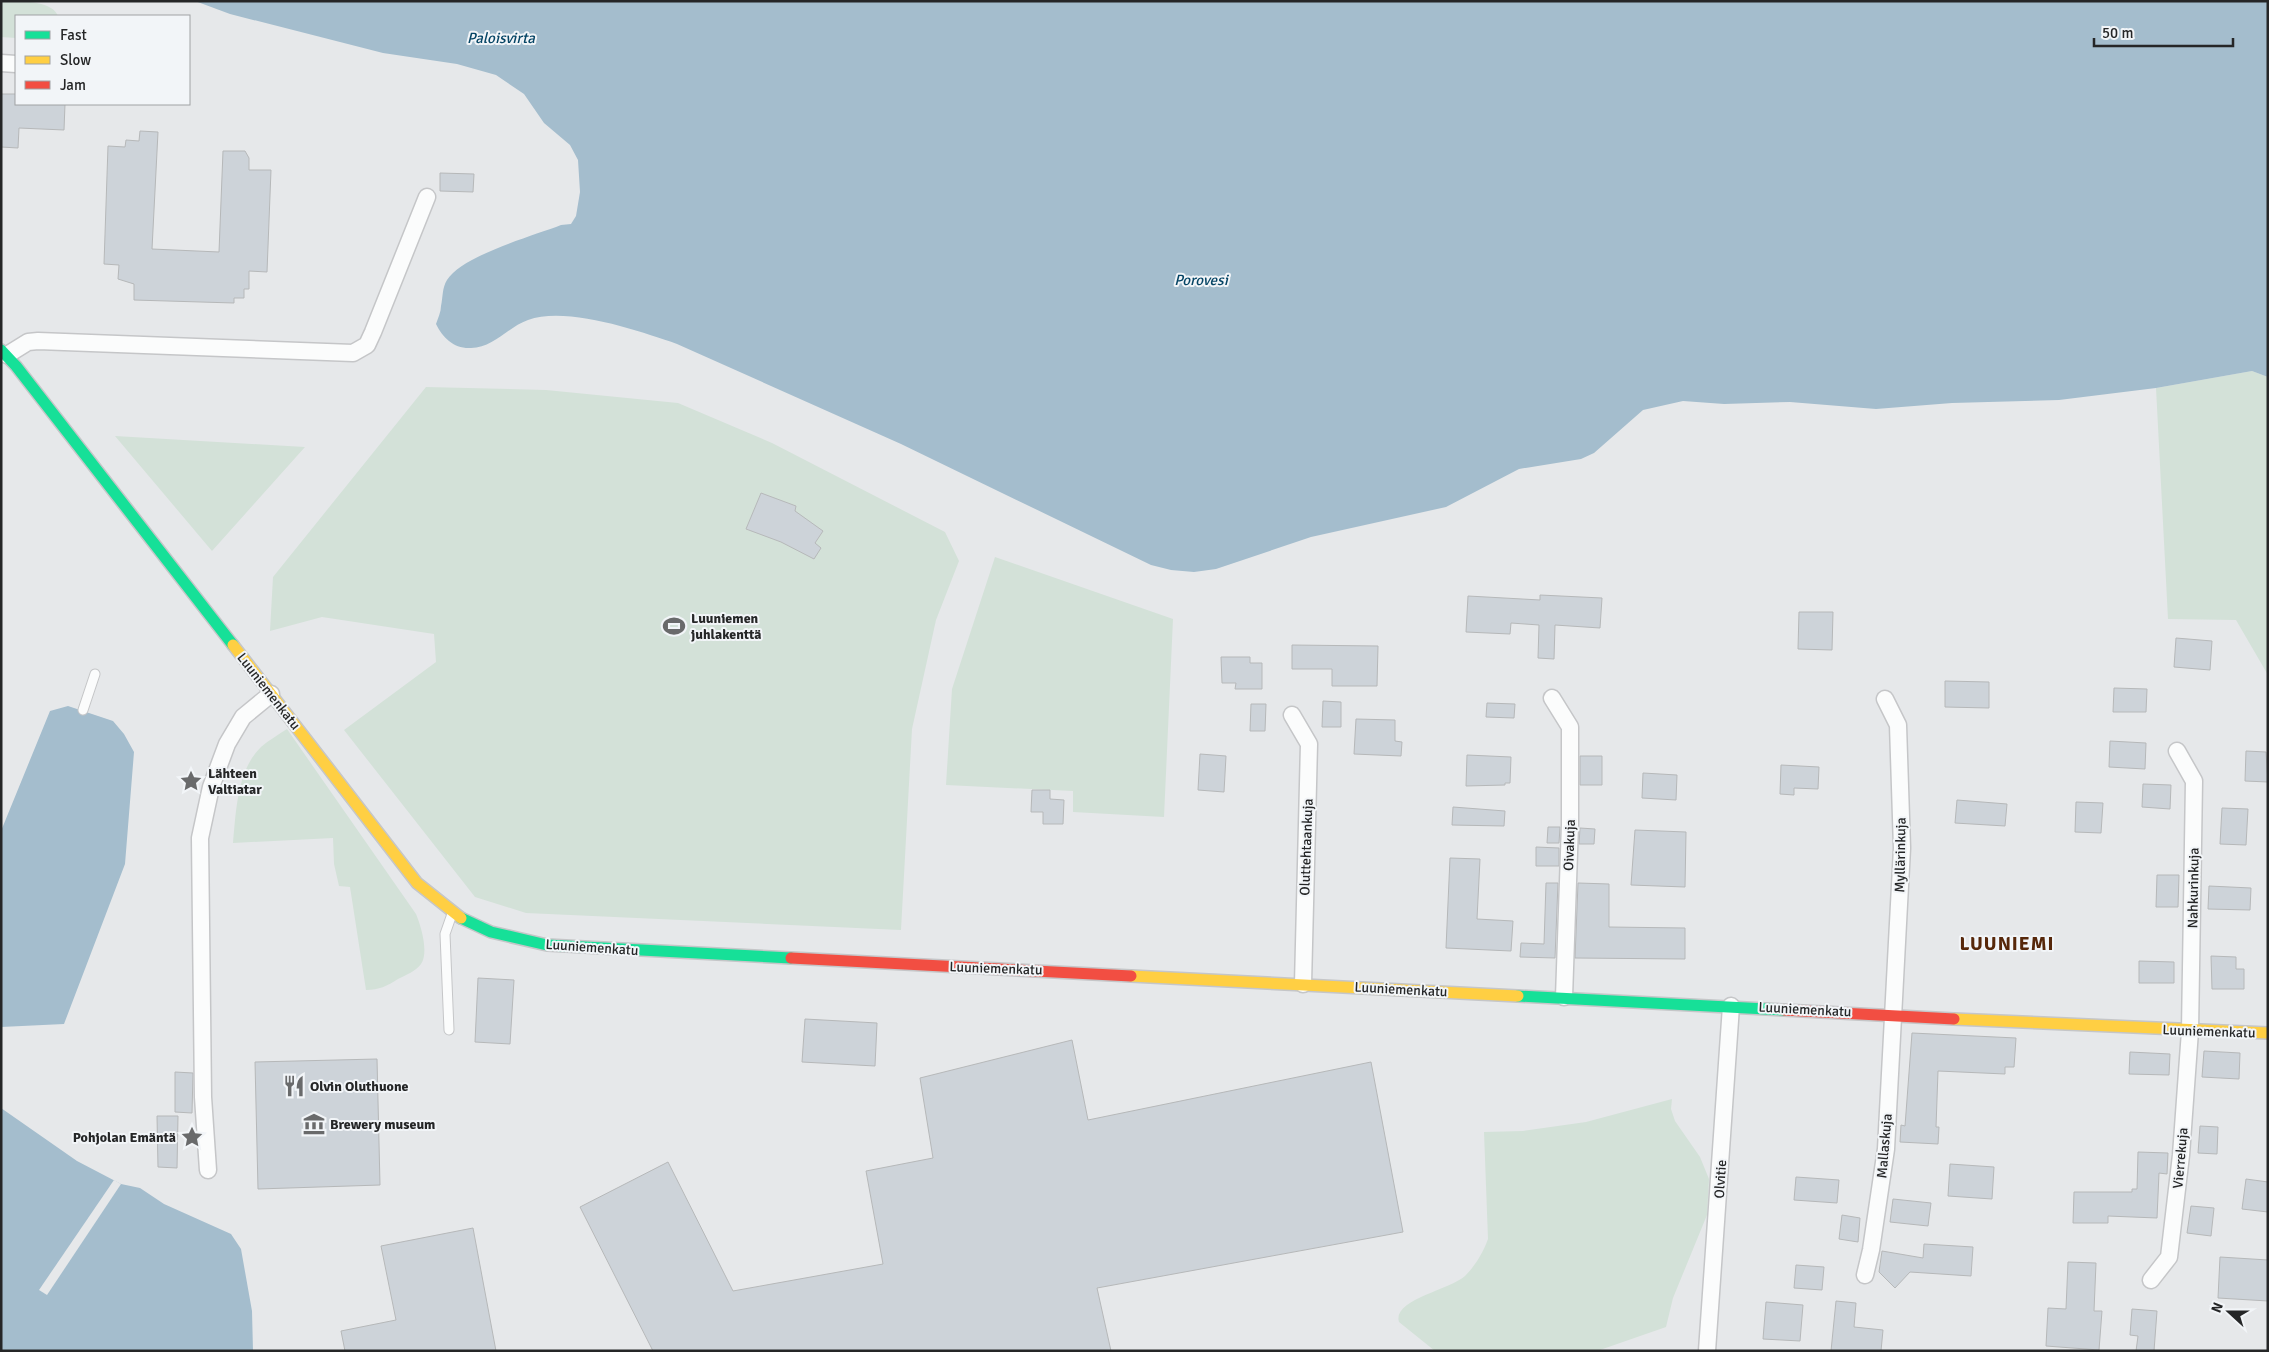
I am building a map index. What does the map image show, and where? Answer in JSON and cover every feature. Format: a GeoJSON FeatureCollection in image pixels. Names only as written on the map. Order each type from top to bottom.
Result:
{"type":"FeatureCollection","features":[{"type":"Feature","properties":{"kind":"street"},"geometry":{"type":"LineString","coordinates":[[1,63],[15,64]]}},
{"type":"Feature","properties":{"kind":"street"},"geometry":{"type":"LineString","coordinates":[[4,353],[28,342],[38,341],[353,353],[367,344],[373,332],[427,197]]}},
{"type":"Feature","properties":{"kind":"street","name":"Luuniemenkatu"},"geometry":{"type":"LineString","coordinates":[[4,353],[417,883],[442,906],[480,929],[515,939],[547,944],[2268,1033]]}},
{"type":"Feature","properties":{"kind":"street"},"geometry":{"type":"LineString","coordinates":[[208,1170],[203,1097],[200,838],[211,787],[227,744],[243,717],[271,694]]}},
{"type":"Feature","properties":{"kind":"street","name":"Oivakuja"},"geometry":{"type":"LineString","coordinates":[[1552,698],[1570,727],[1570,824],[1564,997]]}},
{"type":"Feature","properties":{"kind":"street","name":"Myllärinkuja"},"geometry":{"type":"LineString","coordinates":[[1885,699],[1898,725],[1901,839],[1893,1014]]}},
{"type":"Feature","properties":{"kind":"street","name":"Oluttehtaankuja"},"geometry":{"type":"LineString","coordinates":[[1292,715],[1309,744],[1304,984]]}},
{"type":"Feature","properties":{"kind":"street","name":"Nahkurinkuja"},"geometry":{"type":"LineString","coordinates":[[2177,751],[2194,781],[2190,1030]]}},
{"type":"Feature","properties":{"kind":"street","name":"Olvitie"},"geometry":{"type":"LineString","coordinates":[[1707,1351],[1731,1006]]}},
{"type":"Feature","properties":{"kind":"street","name":"Mallaskuja"},"geometry":{"type":"LineString","coordinates":[[1865,1275],[1871,1250],[1886,1149],[1893,1014]]}},
{"type":"Feature","properties":{"kind":"street","name":"Vierrekuja"},"geometry":{"type":"LineString","coordinates":[[2151,1280],[2169,1258],[2181,1155],[2190,1030]]}},
{"type":"Feature","properties":{"kind":"lane"},"geometry":{"type":"LineString","coordinates":[[83,710],[95,674]]}},
{"type":"Feature","properties":{"kind":"lane"},"geometry":{"type":"LineString","coordinates":[[449,1030],[445,934],[452,913]]}},
{"type":"Feature","properties":{"kind":"shaded area"},"geometry":{"type":"Polygon","coordinates":[[[1,1],[34,2],[49,7],[57,15],[15,15],[15,38],[1,37],[1,1]]]}},
{"type":"Feature","properties":{"kind":"shaded area"},"geometry":{"type":"Polygon","coordinates":[[[2252,371],[2268,377],[2268,675],[2236,620],[2168,619],[2156,388],[2252,371]]]}},
{"type":"Feature","properties":{"kind":"shaded area"},"geometry":{"type":"Polygon","coordinates":[[[426,387],[546,390],[678,403],[772,443],[945,532],[959,561],[936,620],[912,729],[901,930],[526,913],[475,897],[344,730],[436,662],[434,634],[322,617],[270,631],[273,577],[426,387]]]}},
{"type":"Feature","properties":{"kind":"shaded area"},"geometry":{"type":"Polygon","coordinates":[[[115,436],[305,447],[212,551],[115,436]]]}},
{"type":"Feature","properties":{"kind":"shaded area"},"geometry":{"type":"Polygon","coordinates":[[[995,557],[1173,619],[1164,817],[1073,812],[1073,791],[946,785],[952,689],[995,557]]]}},
{"type":"Feature","properties":{"kind":"shaded area"},"geometry":{"type":"Polygon","coordinates":[[[287,729],[418,919],[424,946],[421,964],[411,973],[383,987],[366,990],[350,887],[339,886],[334,864],[333,838],[233,843],[239,792],[247,767],[261,747],[287,729]]]}},
{"type":"Feature","properties":{"kind":"shaded area"},"geometry":{"type":"Polygon","coordinates":[[[1672,1099],[1671,1109],[1675,1121],[1700,1157],[1709,1179],[1707,1215],[1673,1298],[1666,1327],[1597,1351],[1435,1351],[1399,1322],[1399,1314],[1413,1301],[1465,1276],[1475,1264],[1486,1244],[1488,1239],[1484,1132],[1523,1131],[1586,1122],[1672,1099]]]}},
{"type":"Feature","properties":{"kind":"water","name":"Porovesi"},"geometry":{"type":"Polygon","coordinates":[[[195,1],[2268,1],[2268,377],[2252,371],[2156,388],[2059,400],[1952,403],[1876,409],[1790,402],[1724,404],[1683,401],[1643,410],[1594,453],[1581,459],[1519,469],[1446,507],[1311,537],[1216,569],[1194,572],[1171,570],[1151,565],[901,444],[677,344],[643,333],[582,318],[544,316],[521,323],[486,345],[465,348],[454,345],[442,334],[436,324],[444,286],[455,271],[468,262],[499,247],[561,225],[571,224],[576,216],[580,192],[578,160],[570,145],[544,123],[524,94],[496,75],[457,64],[383,53],[230,14],[195,1]]]}},
{"type":"Feature","properties":{"kind":"water"},"geometry":{"type":"Polygon","coordinates":[[[68,706],[113,721],[124,734],[134,752],[125,864],[64,1024],[1,1027],[1,831],[50,711],[68,706]]]}},
{"type":"Feature","properties":{"kind":"water"},"geometry":{"type":"Polygon","coordinates":[[[1,1108],[77,1161],[121,1184],[140,1188],[164,1204],[231,1234],[241,1249],[252,1311],[253,1351],[1,1351],[1,1108]]]}},
{"type":"Feature","properties":{"kind":"pier"},"geometry":{"type":"Polygon","coordinates":[[[114,1180],[121,1184],[47,1295],[39,1290],[114,1180]]]}},
{"type":"Feature","properties":{"kind":"building"},"geometry":{"type":"Polygon","coordinates":[[[1,94],[15,94],[15,105],[65,105],[64,130],[19,128],[18,148],[1,147],[1,94]]]}},
{"type":"Feature","properties":{"kind":"building"},"geometry":{"type":"Polygon","coordinates":[[[140,131],[158,132],[152,249],[219,252],[223,151],[245,151],[249,158],[249,170],[271,170],[267,272],[249,271],[249,289],[244,289],[244,298],[234,298],[234,303],[134,300],[134,284],[118,279],[119,265],[104,264],[108,146],[125,147],[126,140],[139,141],[140,131]]]}},
{"type":"Feature","properties":{"kind":"building"},"geometry":{"type":"Polygon","coordinates":[[[440,173],[474,174],[473,192],[440,191],[440,173]]]}},
{"type":"Feature","properties":{"kind":"building"},"geometry":{"type":"Polygon","coordinates":[[[761,493],[796,506],[795,511],[823,531],[815,543],[821,548],[814,559],[781,542],[746,529],[761,493]]]}},
{"type":"Feature","properties":{"kind":"building"},"geometry":{"type":"Polygon","coordinates":[[[1540,595],[1602,598],[1600,628],[1555,625],[1554,659],[1538,658],[1539,625],[1511,623],[1510,634],[1466,632],[1468,596],[1540,600],[1540,595]]]}},
{"type":"Feature","properties":{"kind":"building"},"geometry":{"type":"Polygon","coordinates":[[[1799,612],[1833,612],[1832,650],[1798,649],[1799,612]]]}},
{"type":"Feature","properties":{"kind":"building"},"geometry":{"type":"Polygon","coordinates":[[[2176,638],[2212,641],[2210,670],[2174,667],[2176,638]]]}},
{"type":"Feature","properties":{"kind":"building"},"geometry":{"type":"Polygon","coordinates":[[[1292,645],[1378,646],[1377,686],[1332,686],[1332,669],[1292,669],[1292,645]]]}},
{"type":"Feature","properties":{"kind":"building"},"geometry":{"type":"Polygon","coordinates":[[[1221,657],[1250,657],[1250,663],[1262,663],[1262,689],[1235,689],[1236,683],[1222,683],[1221,657]]]}},
{"type":"Feature","properties":{"kind":"building"},"geometry":{"type":"Polygon","coordinates":[[[1945,681],[1989,682],[1989,708],[1945,707],[1945,681]]]}},
{"type":"Feature","properties":{"kind":"building"},"geometry":{"type":"Polygon","coordinates":[[[2114,688],[2147,689],[2146,712],[2113,712],[2114,688]]]}},
{"type":"Feature","properties":{"kind":"building"},"geometry":{"type":"Polygon","coordinates":[[[1323,701],[1341,702],[1341,727],[1322,727],[1323,701]]]}},
{"type":"Feature","properties":{"kind":"building"},"geometry":{"type":"Polygon","coordinates":[[[1487,703],[1515,704],[1514,718],[1486,717],[1487,703]]]}},
{"type":"Feature","properties":{"kind":"building"},"geometry":{"type":"Polygon","coordinates":[[[1251,704],[1266,704],[1265,731],[1250,731],[1251,704]]]}},
{"type":"Feature","properties":{"kind":"building"},"geometry":{"type":"Polygon","coordinates":[[[1356,719],[1395,720],[1395,741],[1402,742],[1401,756],[1354,754],[1356,719]]]}},
{"type":"Feature","properties":{"kind":"building"},"geometry":{"type":"Polygon","coordinates":[[[2110,741],[2146,743],[2145,769],[2109,767],[2110,741]]]}},
{"type":"Feature","properties":{"kind":"building"},"geometry":{"type":"Polygon","coordinates":[[[2246,751],[2266,752],[2268,782],[2245,781],[2246,751]]]}},
{"type":"Feature","properties":{"kind":"building"},"geometry":{"type":"Polygon","coordinates":[[[1200,754],[1226,756],[1224,792],[1198,790],[1200,754]]]}},
{"type":"Feature","properties":{"kind":"building"},"geometry":{"type":"Polygon","coordinates":[[[1467,755],[1511,757],[1510,783],[1505,783],[1505,785],[1466,786],[1467,755]]]}},
{"type":"Feature","properties":{"kind":"building"},"geometry":{"type":"Polygon","coordinates":[[[1580,756],[1602,756],[1602,785],[1580,785],[1580,756]]]}},
{"type":"Feature","properties":{"kind":"building"},"geometry":{"type":"Polygon","coordinates":[[[1781,765],[1819,767],[1818,789],[1794,788],[1794,795],[1780,794],[1781,765]]]}},
{"type":"Feature","properties":{"kind":"building"},"geometry":{"type":"Polygon","coordinates":[[[1643,773],[1677,775],[1676,800],[1642,798],[1643,773]]]}},
{"type":"Feature","properties":{"kind":"building"},"geometry":{"type":"Polygon","coordinates":[[[2143,784],[2171,785],[2170,809],[2142,807],[2143,784]]]}},
{"type":"Feature","properties":{"kind":"building"},"geometry":{"type":"Polygon","coordinates":[[[1032,790],[1050,790],[1050,799],[1064,800],[1063,824],[1043,824],[1043,812],[1031,812],[1032,790]]]}},
{"type":"Feature","properties":{"kind":"building"},"geometry":{"type":"Polygon","coordinates":[[[1957,800],[2007,804],[2005,826],[1955,823],[1957,800]]]}},
{"type":"Feature","properties":{"kind":"building"},"geometry":{"type":"Polygon","coordinates":[[[2076,802],[2103,803],[2101,833],[2075,832],[2076,802]]]}},
{"type":"Feature","properties":{"kind":"building"},"geometry":{"type":"Polygon","coordinates":[[[1453,807],[1505,811],[1504,826],[1452,825],[1453,807]]]}},
{"type":"Feature","properties":{"kind":"building"},"geometry":{"type":"Polygon","coordinates":[[[2222,808],[2248,809],[2246,845],[2220,844],[2222,808]]]}},
{"type":"Feature","properties":{"kind":"building"},"geometry":{"type":"Polygon","coordinates":[[[1548,827],[1560,827],[1559,843],[1547,843],[1548,827]]]}},
{"type":"Feature","properties":{"kind":"building"},"geometry":{"type":"Polygon","coordinates":[[[1580,828],[1595,829],[1594,844],[1579,844],[1580,828]]]}},
{"type":"Feature","properties":{"kind":"building"},"geometry":{"type":"Polygon","coordinates":[[[1635,830],[1686,832],[1685,887],[1631,885],[1635,830]]]}},
{"type":"Feature","properties":{"kind":"building"},"geometry":{"type":"Polygon","coordinates":[[[1536,847],[1559,848],[1559,866],[1536,866],[1536,847]]]}},
{"type":"Feature","properties":{"kind":"building"},"geometry":{"type":"Polygon","coordinates":[[[1450,858],[1480,859],[1477,919],[1513,921],[1511,951],[1446,948],[1450,858]]]}},
{"type":"Feature","properties":{"kind":"building"},"geometry":{"type":"Polygon","coordinates":[[[2157,875],[2179,875],[2178,907],[2156,907],[2157,875]]]}},
{"type":"Feature","properties":{"kind":"building"},"geometry":{"type":"Polygon","coordinates":[[[1546,883],[1558,883],[1555,958],[1520,957],[1521,943],[1544,944],[1546,883]]]}},
{"type":"Feature","properties":{"kind":"building"},"geometry":{"type":"Polygon","coordinates":[[[1578,883],[1609,884],[1609,927],[1685,928],[1685,959],[1575,958],[1578,883]]]}},
{"type":"Feature","properties":{"kind":"building"},"geometry":{"type":"Polygon","coordinates":[[[2209,886],[2251,888],[2250,910],[2208,909],[2209,886]]]}},
{"type":"Feature","properties":{"kind":"building"},"geometry":{"type":"Polygon","coordinates":[[[2211,956],[2236,957],[2236,969],[2244,969],[2244,989],[2212,989],[2211,956]]]}},
{"type":"Feature","properties":{"kind":"building"},"geometry":{"type":"Polygon","coordinates":[[[2139,961],[2174,962],[2174,983],[2139,983],[2139,961]]]}},
{"type":"Feature","properties":{"kind":"building"},"geometry":{"type":"Polygon","coordinates":[[[478,978],[514,980],[510,1044],[475,1042],[478,978]]]}},
{"type":"Feature","properties":{"kind":"building"},"geometry":{"type":"Polygon","coordinates":[[[805,1019],[877,1023],[875,1066],[802,1062],[805,1019]]]}},
{"type":"Feature","properties":{"kind":"building"},"geometry":{"type":"Polygon","coordinates":[[[1912,1033],[2016,1038],[2014,1067],[2005,1067],[2005,1074],[1938,1071],[1936,1127],[1939,1127],[1938,1144],[1900,1142],[1901,1125],[1905,1126],[1912,1033]]]}},
{"type":"Feature","properties":{"kind":"building"},"geometry":{"type":"Polygon","coordinates":[[[1072,1040],[1088,1120],[1371,1062],[1403,1232],[1097,1288],[1111,1351],[653,1351],[580,1207],[668,1162],[733,1291],[883,1264],[866,1171],[933,1158],[920,1078],[1072,1040]]]}},
{"type":"Feature","properties":{"kind":"building"},"geometry":{"type":"Polygon","coordinates":[[[2204,1051],[2240,1053],[2239,1079],[2202,1077],[2204,1051]]]}},
{"type":"Feature","properties":{"kind":"building"},"geometry":{"type":"Polygon","coordinates":[[[2130,1052],[2170,1054],[2169,1075],[2129,1074],[2130,1052]]]}},
{"type":"Feature","properties":{"kind":"building"},"geometry":{"type":"Polygon","coordinates":[[[377,1059],[380,1185],[258,1189],[255,1062],[377,1059]]]}},
{"type":"Feature","properties":{"kind":"building"},"geometry":{"type":"Polygon","coordinates":[[[175,1072],[193,1073],[192,1113],[175,1112],[175,1072]]]}},
{"type":"Feature","properties":{"kind":"building"},"geometry":{"type":"Polygon","coordinates":[[[157,1116],[178,1116],[177,1168],[158,1167],[157,1116]]]}},
{"type":"Feature","properties":{"kind":"building"},"geometry":{"type":"Polygon","coordinates":[[[2200,1126],[2218,1127],[2217,1154],[2198,1153],[2200,1126]]]}},
{"type":"Feature","properties":{"kind":"building"},"geometry":{"type":"Polygon","coordinates":[[[2138,1152],[2168,1153],[2167,1174],[2159,1173],[2157,1218],[2108,1216],[2108,1223],[2073,1223],[2074,1192],[2132,1192],[2132,1189],[2137,1189],[2138,1152]]]}},
{"type":"Feature","properties":{"kind":"building"},"geometry":{"type":"Polygon","coordinates":[[[1950,1164],[1994,1167],[1992,1199],[1948,1196],[1950,1164]]]}},
{"type":"Feature","properties":{"kind":"building"},"geometry":{"type":"Polygon","coordinates":[[[1796,1177],[1839,1180],[1837,1203],[1794,1200],[1796,1177]]]}},
{"type":"Feature","properties":{"kind":"building"},"geometry":{"type":"Polygon","coordinates":[[[2246,1179],[2268,1182],[2268,1212],[2242,1209],[2246,1179]]]}},
{"type":"Feature","properties":{"kind":"building"},"geometry":{"type":"Polygon","coordinates":[[[1893,1199],[1931,1203],[1928,1226],[1890,1222],[1893,1199]]]}},
{"type":"Feature","properties":{"kind":"building"},"geometry":{"type":"Polygon","coordinates":[[[2191,1206],[2214,1208],[2211,1236],[2187,1233],[2191,1206]]]}},
{"type":"Feature","properties":{"kind":"building"},"geometry":{"type":"Polygon","coordinates":[[[1842,1215],[1860,1218],[1858,1242],[1839,1239],[1842,1215]]]}},
{"type":"Feature","properties":{"kind":"building"},"geometry":{"type":"Polygon","coordinates":[[[473,1228],[496,1351],[345,1351],[341,1331],[396,1320],[381,1246],[473,1228]]]}},
{"type":"Feature","properties":{"kind":"building"},"geometry":{"type":"Polygon","coordinates":[[[1924,1244],[1973,1247],[1971,1276],[1910,1272],[1895,1288],[1879,1272],[1882,1251],[1923,1258],[1924,1244]]]}},
{"type":"Feature","properties":{"kind":"building"},"geometry":{"type":"Polygon","coordinates":[[[2220,1257],[2268,1260],[2268,1301],[2218,1298],[2220,1257]]]}},
{"type":"Feature","properties":{"kind":"building"},"geometry":{"type":"Polygon","coordinates":[[[2068,1262],[2096,1263],[2094,1311],[2102,1311],[2099,1350],[2046,1346],[2048,1308],[2066,1309],[2068,1262]]]}},
{"type":"Feature","properties":{"kind":"building"},"geometry":{"type":"Polygon","coordinates":[[[1796,1265],[1824,1267],[1822,1290],[1794,1288],[1796,1265]]]}},
{"type":"Feature","properties":{"kind":"building"},"geometry":{"type":"Polygon","coordinates":[[[1836,1301],[1856,1303],[1854,1327],[1883,1330],[1881,1351],[1831,1351],[1836,1301]]]}},
{"type":"Feature","properties":{"kind":"building"},"geometry":{"type":"Polygon","coordinates":[[[1766,1302],[1803,1305],[1800,1341],[1763,1339],[1766,1302]]]}},
{"type":"Feature","properties":{"kind":"building"},"geometry":{"type":"Polygon","coordinates":[[[2132,1309],[2157,1311],[2154,1351],[2136,1351],[2138,1336],[2130,1335],[2132,1309]]]}},
{"type":"Feature","properties":{"kind":"traffic: fast"},"geometry":{"type":"LineString","coordinates":[[1,350],[16,366],[233,645]]}},
{"type":"Feature","properties":{"kind":"traffic: fast"},"geometry":{"type":"LineString","coordinates":[[461,918],[491,932],[547,945],[791,958]]}},
{"type":"Feature","properties":{"kind":"traffic: fast"},"geometry":{"type":"LineString","coordinates":[[1518,996],[1784,1010]]}},
{"type":"Feature","properties":{"kind":"traffic: slow"},"geometry":{"type":"LineString","coordinates":[[233,645],[417,883],[461,918]]}},
{"type":"Feature","properties":{"kind":"traffic: slow"},"geometry":{"type":"LineString","coordinates":[[1131,976],[1518,996]]}},
{"type":"Feature","properties":{"kind":"traffic: slow"},"geometry":{"type":"LineString","coordinates":[[1954,1019],[2268,1033]]}},
{"type":"Feature","properties":{"kind":"traffic: jam"},"geometry":{"type":"LineString","coordinates":[[791,958],[1131,976]]}},
{"type":"Feature","properties":{"kind":"traffic: jam"},"geometry":{"type":"LineString","coordinates":[[1784,1010],[1954,1019]]}},
{"type":"Feature","properties":{"kind":"place","name":"Luuniemen juhlakenttä"},"geometry":{"type":"Point","coordinates":[674,626]}},
{"type":"Feature","properties":{"kind":"place","name":"Lähteen Valtiatar"},"geometry":{"type":"Point","coordinates":[191,781]}},
{"type":"Feature","properties":{"kind":"place","name":"Olvin Oluthuone"},"geometry":{"type":"Point","coordinates":[294,1086]}},
{"type":"Feature","properties":{"kind":"place","name":"Brewery museum"},"geometry":{"type":"Point","coordinates":[314,1124]}},
{"type":"Feature","properties":{"kind":"place","name":"Pohjolan Emäntä"},"geometry":{"type":"Point","coordinates":[192,1137]}},
{"type":"Feature","properties":{"kind":"district","name":"LUUNIEMI"},"geometry":{"type":"Point","coordinates":[2007,943]}},
{"type":"Feature","properties":{"kind":"water label","name":"Paloisvirta"},"geometry":{"type":"Point","coordinates":[501,38]}}]}
